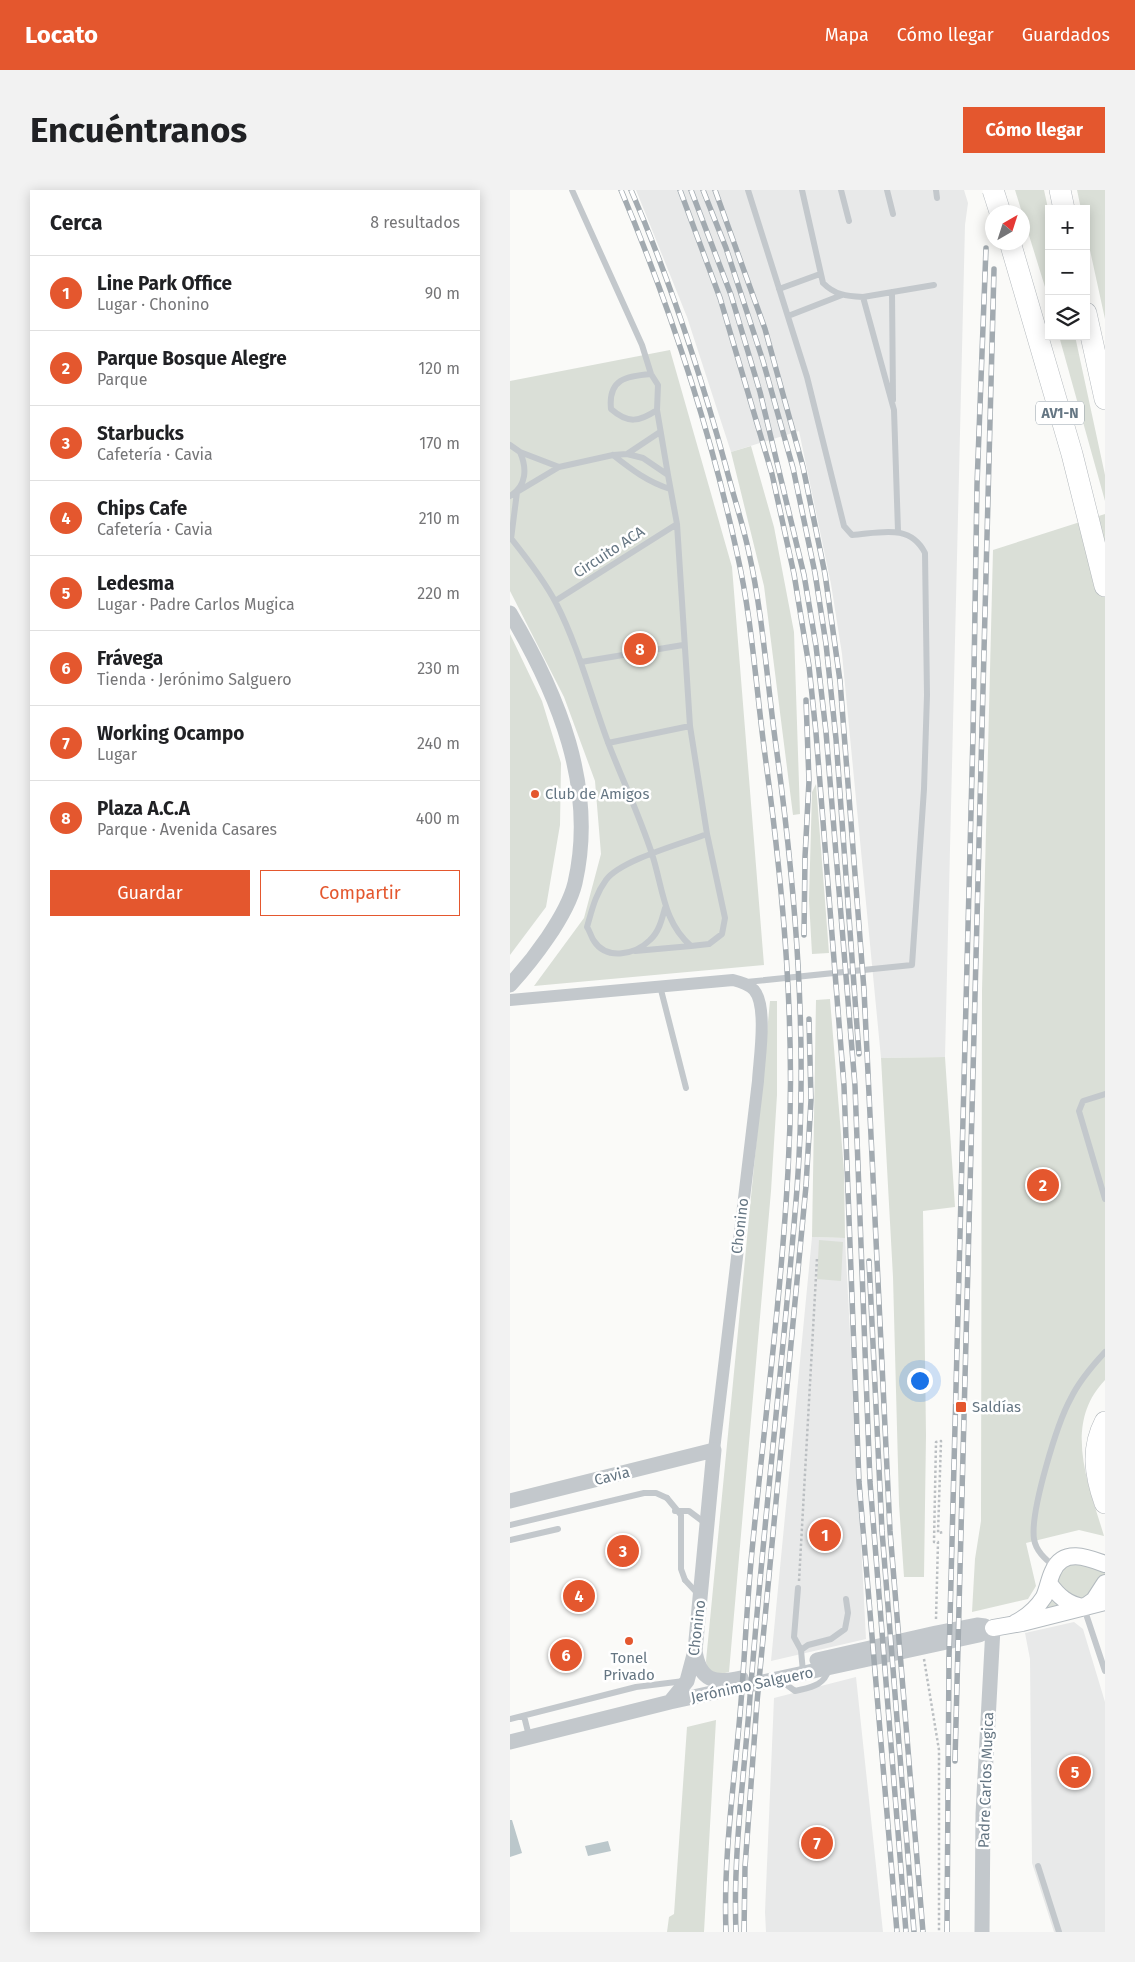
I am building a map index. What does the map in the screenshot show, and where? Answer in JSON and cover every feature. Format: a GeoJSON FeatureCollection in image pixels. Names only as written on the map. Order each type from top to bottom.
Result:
{"type":"FeatureCollection","features":[{"type":"Feature","properties":{"kind":"highway"},"geometry":{"type":"LineString","coordinates":[[993,190],[998,205]]}},
{"type":"Feature","properties":{"kind":"highway"},"geometry":{"type":"LineString","coordinates":[[1060,190],[1063,205]]}},
{"type":"Feature","properties":{"kind":"highway","name":"AV1-N"},"geometry":{"type":"LineString","coordinates":[[1012,250],[1069,445],[1105,586]]}},
{"type":"Feature","properties":{"kind":"highway","name":"AV1-N"},"geometry":{"type":"LineString","coordinates":[[1090,331],[1105,399]]}},
{"type":"Feature","properties":{"kind":"highway"},"geometry":{"type":"LineString","coordinates":[[1105,1422],[1096,1455],[1098,1480],[1105,1501]]}},
{"type":"Feature","properties":{"kind":"main road"},"geometry":{"type":"LineString","coordinates":[[1105,1564],[1088,1557],[1074,1555],[1063,1559],[1052,1575],[1062,1598],[1076,1606],[1084,1607],[1094,1600],[1105,1583]]}},
{"type":"Feature","properties":{"kind":"main road","name":"Jerónimo Salguero"},"geometry":{"type":"LineString","coordinates":[[1015,1623],[1038,1605],[1052,1575]]}},
{"type":"Feature","properties":{"kind":"main road","name":"Jerónimo Salguero"},"geometry":{"type":"LineString","coordinates":[[993,1628],[1105,1602]]}},
{"type":"Feature","properties":{"kind":"street"},"geometry":{"type":"LineString","coordinates":[[510,613],[533,652],[561,713],[576,768],[581,806],[580,849],[574,885],[557,922],[532,961],[510,985]]}},
{"type":"Feature","properties":{"kind":"street"},"geometry":{"type":"LineString","coordinates":[[510,1000],[733,980],[744,983]]}},
{"type":"Feature","properties":{"kind":"street","name":"Chonino"},"geometry":{"type":"LineString","coordinates":[[670,1702],[687,1681],[695,1652],[714,1450],[759,1062],[761,1025],[759,1005],[755,992],[744,983]]}},
{"type":"Feature","properties":{"kind":"street","name":"Cavia"},"geometry":{"type":"LineString","coordinates":[[510,1501],[714,1450]]}},
{"type":"Feature","properties":{"kind":"street","name":"Jerónimo Salguero"},"geometry":{"type":"LineString","coordinates":[[695,1652],[700,1670],[707,1676],[723,1682],[936,1633],[977,1625],[993,1628]]}},
{"type":"Feature","properties":{"kind":"street","name":"Jerónimo Salguero"},"geometry":{"type":"LineString","coordinates":[[510,1742],[670,1702],[779,1679],[802,1663],[829,1668],[979,1635],[993,1628]]}},
{"type":"Feature","properties":{"kind":"street","name":"Padre Carlos Mugica"},"geometry":{"type":"LineString","coordinates":[[982,1932],[983,1814],[993,1628]]}},
{"type":"Feature","properties":{"kind":"lane"},"geometry":{"type":"LineString","coordinates":[[572,190],[642,345],[651,374],[658,385],[657,410],[660,432],[677,524],[683,645],[690,726],[707,834],[725,918],[722,934],[709,944],[612,954],[595,943],[587,927],[595,898],[607,879],[620,866],[707,834]]}},
{"type":"Feature","properties":{"kind":"lane"},"geometry":{"type":"LineString","coordinates":[[744,983],[910,966],[914,962],[924,789],[927,695],[925,553],[914,537],[898,531],[852,536],[844,526],[807,377],[748,190]]}},
{"type":"Feature","properties":{"kind":"lane"},"geometry":{"type":"LineString","coordinates":[[802,190],[820,274],[823,282],[830,290],[842,295],[863,297],[934,285]]}},
{"type":"Feature","properties":{"kind":"lane"},"geometry":{"type":"LineString","coordinates":[[841,190],[849,221]]}},
{"type":"Feature","properties":{"kind":"lane"},"geometry":{"type":"LineString","coordinates":[[887,190],[893,214]]}},
{"type":"Feature","properties":{"kind":"lane"},"geometry":{"type":"LineString","coordinates":[[936,190],[937,198]]}},
{"type":"Feature","properties":{"kind":"lane"},"geometry":{"type":"LineString","coordinates":[[779,289],[820,274]]}},
{"type":"Feature","properties":{"kind":"lane"},"geometry":{"type":"LineString","coordinates":[[892,292],[898,531]]}},
{"type":"Feature","properties":{"kind":"lane"},"geometry":{"type":"LineString","coordinates":[[788,316],[842,295]]}},
{"type":"Feature","properties":{"kind":"lane"},"geometry":{"type":"LineString","coordinates":[[863,297],[894,410]]}},
{"type":"Feature","properties":{"kind":"lane"},"geometry":{"type":"LineString","coordinates":[[651,374],[624,378],[615,386],[610,397],[611,409],[622,418],[634,420],[646,417],[657,410]]}},
{"type":"Feature","properties":{"kind":"lane"},"geometry":{"type":"LineString","coordinates":[[628,454],[660,432]]}},
{"type":"Feature","properties":{"kind":"lane"},"geometry":{"type":"LineString","coordinates":[[510,445],[520,452],[559,467]]}},
{"type":"Feature","properties":{"kind":"lane"},"geometry":{"type":"LineString","coordinates":[[520,452],[526,466],[525,477],[516,492],[511,538],[555,601],[581,662],[608,743],[652,855],[665,908],[682,938],[691,946]]}},
{"type":"Feature","properties":{"kind":"lane"},"geometry":{"type":"LineString","coordinates":[[510,496],[559,467],[613,455],[628,454],[655,465],[668,475]]}},
{"type":"Feature","properties":{"kind":"lane"},"geometry":{"type":"LineString","coordinates":[[613,455],[653,484],[670,489]]}},
{"type":"Feature","properties":{"kind":"lane","name":"Circuito ACA"},"geometry":{"type":"LineString","coordinates":[[555,601],[677,524]]}},
{"type":"Feature","properties":{"kind":"lane"},"geometry":{"type":"LineString","coordinates":[[581,662],[683,645]]}},
{"type":"Feature","properties":{"kind":"lane"},"geometry":{"type":"LineString","coordinates":[[608,743],[690,726]]}},
{"type":"Feature","properties":{"kind":"lane"},"geometry":{"type":"LineString","coordinates":[[634,951],[651,940],[660,927],[665,908]]}},
{"type":"Feature","properties":{"kind":"lane"},"geometry":{"type":"LineString","coordinates":[[660,986],[686,1088]]}},
{"type":"Feature","properties":{"kind":"lane"},"geometry":{"type":"LineString","coordinates":[[1105,1094],[1083,1101],[1079,1112],[1105,1199]]}},
{"type":"Feature","properties":{"kind":"lane"},"geometry":{"type":"LineString","coordinates":[[1052,1575],[1035,1541],[1037,1504],[1062,1418],[1070,1399],[1082,1380],[1105,1352]]}},
{"type":"Feature","properties":{"kind":"lane"},"geometry":{"type":"LineString","coordinates":[[510,1525],[644,1493],[656,1493],[667,1498],[681,1515],[681,1569],[685,1580],[701,1597]]}},
{"type":"Feature","properties":{"kind":"lane"},"geometry":{"type":"LineString","coordinates":[[675,1511],[689,1511],[708,1525]]}},
{"type":"Feature","properties":{"kind":"lane"},"geometry":{"type":"LineString","coordinates":[[510,1540],[558,1529]]}},
{"type":"Feature","properties":{"kind":"lane"},"geometry":{"type":"LineString","coordinates":[[798,1588],[794,1637],[802,1663]]}},
{"type":"Feature","properties":{"kind":"lane"},"geometry":{"type":"LineString","coordinates":[[802,1663],[808,1645],[831,1639],[844,1629],[848,1613],[846,1599]]}},
{"type":"Feature","properties":{"kind":"lane"},"geometry":{"type":"LineString","coordinates":[[1084,1607],[1105,1671]]}},
{"type":"Feature","properties":{"kind":"lane"},"geometry":{"type":"LineString","coordinates":[[779,1679],[796,1691],[819,1685],[826,1678],[829,1668]]}},
{"type":"Feature","properties":{"kind":"lane"},"geometry":{"type":"LineString","coordinates":[[510,1719],[645,1685],[687,1681]]}},
{"type":"Feature","properties":{"kind":"lane"},"geometry":{"type":"LineString","coordinates":[[524,1716],[529,1737]]}},
{"type":"Feature","properties":{"kind":"lane"},"geometry":{"type":"LineString","coordinates":[[1038,1866],[1059,1932]]}},
{"type":"Feature","properties":{"kind":"path"},"geometry":{"type":"LineString","coordinates":[[798,1588],[817,1258]]}},
{"type":"Feature","properties":{"kind":"path"},"geometry":{"type":"LineString","coordinates":[[936,1633],[938,1542],[934,1542],[934,1498],[936,1442],[940,1441],[938,1533],[944,1532]]}},
{"type":"Feature","properties":{"kind":"path"},"geometry":{"type":"LineString","coordinates":[[922,1648],[939,1750],[939,1932]]}},
{"type":"Feature","properties":{"kind":"shaded area"},"geometry":{"type":"Polygon","coordinates":[[[636,190],[964,190],[968,203],[965,225],[945,1057],[881,1058],[842,654],[831,584],[799,431],[731,452],[687,317],[636,190]]]}},
{"type":"Feature","properties":{"kind":"shaded area"},"geometry":{"type":"Polygon","coordinates":[[[1015,190],[1044,190],[1047,205],[1045,205],[1045,287],[1030,239],[1030,205],[1020,205],[1015,190]]]}},
{"type":"Feature","properties":{"kind":"shaded area"},"geometry":{"type":"Polygon","coordinates":[[[1077,190],[1105,190],[1105,319],[1090,250],[1090,205],[1080,205],[1077,190]]]}},
{"type":"Feature","properties":{"kind":"shaded area"},"geometry":{"type":"Polygon","coordinates":[[[1060,340],[1076,340],[1105,475],[1105,501],[1060,340]]]}},
{"type":"Feature","properties":{"kind":"shaded area"},"geometry":{"type":"Polygon","coordinates":[[[670,350],[732,567],[764,965],[534,986],[584,918],[601,854],[595,781],[564,697],[510,591],[510,381],[670,350]]]}},
{"type":"Feature","properties":{"kind":"shaded area"},"geometry":{"type":"Polygon","coordinates":[[[751,446],[774,527],[794,632],[800,814],[793,815],[764,586],[731,452],[751,446]]]}},
{"type":"Feature","properties":{"kind":"shaded area"},"geometry":{"type":"Polygon","coordinates":[[[1105,514],[1105,1380],[1092,1398],[1085,1416],[1082,1436],[1086,1476],[1104,1536],[1079,1530],[1026,1543],[1036,1586],[1028,1599],[972,1612],[975,1559],[981,1521],[982,991],[993,550],[1105,514]]]}},
{"type":"Feature","properties":{"kind":"shaded area","name":"Club de Amigos"},"geometry":{"type":"Polygon","coordinates":[[[510,634],[542,701],[561,763],[560,825],[546,907],[510,955],[510,634]]]}},
{"type":"Feature","properties":{"kind":"shaded area"},"geometry":{"type":"Polygon","coordinates":[[[816,784],[829,953],[812,954],[809,900],[812,792],[816,784]]]}},
{"type":"Feature","properties":{"kind":"shaded area"},"geometry":{"type":"Polygon","coordinates":[[[830,999],[844,1171],[845,1238],[812,1237],[816,1000],[830,999]]]}},
{"type":"Feature","properties":{"kind":"shaded area"},"geometry":{"type":"Polygon","coordinates":[[[770,1001],[777,1001],[777,1095],[771,1191],[729,1672],[717,1675],[707,1668],[706,1661],[770,1001]]]}},
{"type":"Feature","properties":{"kind":"shaded area"},"geometry":{"type":"Polygon","coordinates":[[[945,1057],[955,1207],[923,1211],[926,1435],[924,1577],[904,1577],[899,1504],[893,1277],[881,1058],[945,1057]]]}},
{"type":"Feature","properties":{"kind":"shaded area"},"geometry":{"type":"Polygon","coordinates":[[[812,1237],[845,1238],[866,1639],[771,1661],[812,1237]]]}},
{"type":"Feature","properties":{"kind":"shaded area"},"geometry":{"type":"Polygon","coordinates":[[[819,1240],[843,1242],[841,1281],[817,1279],[819,1240]]]}},
{"type":"Feature","properties":{"kind":"shaded area"},"geometry":{"type":"Polygon","coordinates":[[[1059,1563],[1105,1564],[1105,1602],[1023,1619],[1059,1563]]]}},
{"type":"Feature","properties":{"kind":"shaded area"},"geometry":{"type":"Polygon","coordinates":[[[1074,1622],[1083,1629],[1105,1702],[1105,1932],[1054,1932],[1032,1863],[1030,1659],[1025,1633],[1074,1622]]]}},
{"type":"Feature","properties":{"kind":"shaded area"},"geometry":{"type":"Polygon","coordinates":[[[856,1677],[883,1932],[766,1932],[765,1912],[774,1698],[856,1677]]]}},
{"type":"Feature","properties":{"kind":"shaded area"},"geometry":{"type":"Polygon","coordinates":[[[716,1720],[704,1932],[667,1932],[669,1917],[674,1914],[687,1727],[716,1720]]]}},
{"type":"Feature","properties":{"kind":"shaded area"},"geometry":{"type":"Polygon","coordinates":[[[510,1820],[512,1820],[522,1853],[510,1857],[510,1820]]]}},
{"type":"Feature","properties":{"kind":"shaded area"},"geometry":{"type":"Polygon","coordinates":[[[608,1841],[611,1851],[588,1856],[585,1846],[608,1841]]]}},
{"type":"Feature","properties":{"kind":"railway"},"geometry":{"type":"LineString","coordinates":[[621,190],[656,279],[687,369],[714,460],[737,553],[746,603],[772,807],[787,963],[790,1119],[785,1219],[750,1570],[726,1874],[726,1932]]}},
{"type":"Feature","properties":{"kind":"railway"},"geometry":{"type":"LineString","coordinates":[[631,190],[659,258],[695,361],[749,553],[761,625],[783,801],[798,967],[801,1078],[797,1189],[739,1821],[735,1904],[736,1932]]}},
{"type":"Feature","properties":{"kind":"railway"},"geometry":{"type":"LineString","coordinates":[[680,190],[720,298],[772,474],[794,574],[809,666],[844,1086],[859,1482],[897,1932]]}},
{"type":"Feature","properties":{"kind":"railway"},"geometry":{"type":"LineString","coordinates":[[691,190],[731,295],[760,392],[804,575],[816,646],[826,732],[855,1086],[870,1482],[906,1932]]}},
{"type":"Feature","properties":{"kind":"railway"},"geometry":{"type":"LineString","coordinates":[[703,190],[726,248],[763,361],[793,468],[815,573],[826,644],[836,739],[859,1054]]}},
{"type":"Feature","properties":{"kind":"railway"},"geometry":{"type":"LineString","coordinates":[[715,190],[765,329],[803,467],[825,574],[840,681],[864,990],[890,1531],[923,1932]]}},
{"type":"Feature","properties":{"kind":"railway"},"geometry":{"type":"LineString","coordinates":[[947,1932],[949,1657],[973,735],[977,485],[986,250]]}},
{"type":"Feature","properties":{"kind":"railway"},"geometry":{"type":"LineString","coordinates":[[955,1761],[994,269]]}},
{"type":"Feature","properties":{"kind":"railway"},"geometry":{"type":"LineString","coordinates":[[804,935],[805,857],[809,781],[806,700]]}},
{"type":"Feature","properties":{"kind":"railway"},"geometry":{"type":"LineString","coordinates":[[744,1932],[745,1867],[757,1702],[806,1186],[811,1100],[809,1019]]}},
{"type":"Feature","properties":{"kind":"railway"},"geometry":{"type":"LineString","coordinates":[[869,1261],[882,1531],[914,1932]]}},
{"type":"Feature","properties":{"kind":"place","name":"Plaza A.C.A"},"geometry":{"type":"Point","coordinates":[640,649]}},
{"type":"Feature","properties":{"kind":"place","name":"Club de Amigos"},"geometry":{"type":"Point","coordinates":[535,794]}},
{"type":"Feature","properties":{"kind":"place","name":"Parque Bosque Alegre"},"geometry":{"type":"Point","coordinates":[1043,1185]}},
{"type":"Feature","properties":{"kind":"place","name":"Saldías"},"geometry":{"type":"Point","coordinates":[961,1407]}},
{"type":"Feature","properties":{"kind":"place","name":"Line Park Office"},"geometry":{"type":"Point","coordinates":[825,1535]}},
{"type":"Feature","properties":{"kind":"place","name":"Starbucks"},"geometry":{"type":"Point","coordinates":[623,1551]}},
{"type":"Feature","properties":{"kind":"place","name":"Chips Cafe"},"geometry":{"type":"Point","coordinates":[579,1596]}},
{"type":"Feature","properties":{"kind":"place","name":"Tonel Privado"},"geometry":{"type":"Point","coordinates":[629,1641]}},
{"type":"Feature","properties":{"kind":"place","name":"Frávega"},"geometry":{"type":"Point","coordinates":[566,1655]}},
{"type":"Feature","properties":{"kind":"place","name":"Ledesma"},"geometry":{"type":"Point","coordinates":[1075,1772]}},
{"type":"Feature","properties":{"kind":"place","name":"Working Ocampo"},"geometry":{"type":"Point","coordinates":[817,1843]}}]}
